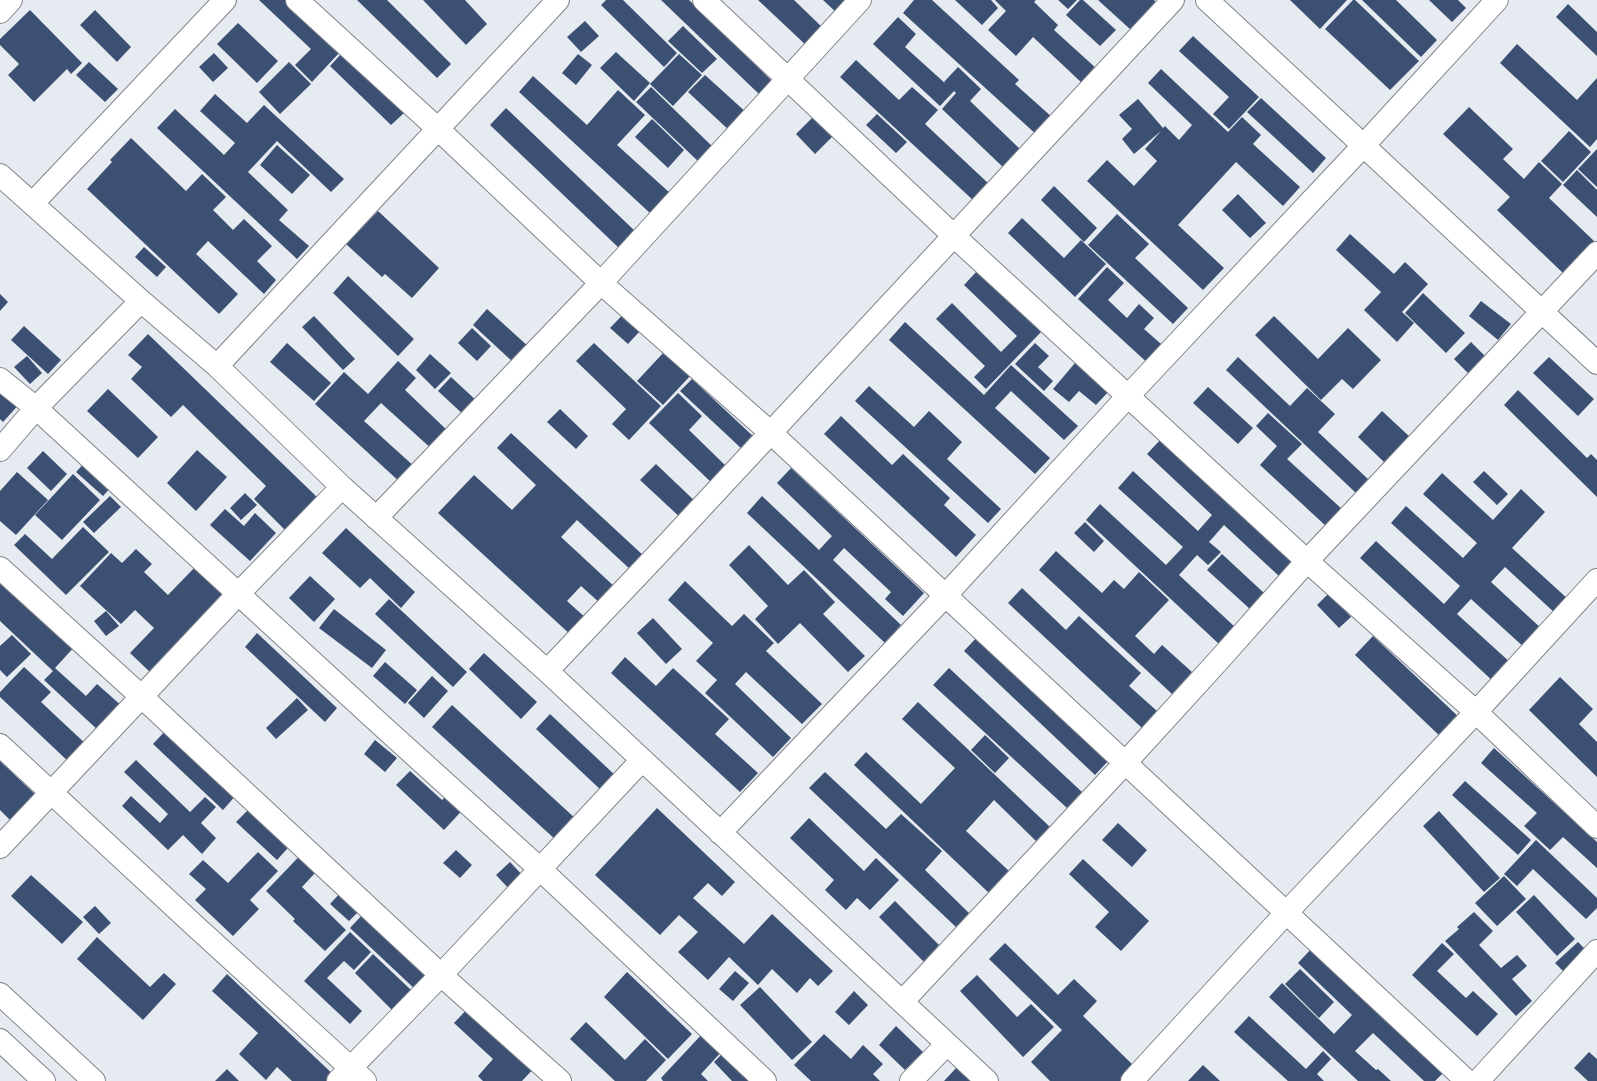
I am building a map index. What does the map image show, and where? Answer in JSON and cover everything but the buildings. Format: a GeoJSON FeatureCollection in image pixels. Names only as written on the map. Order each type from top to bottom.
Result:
{"type":"FeatureCollection","features":[{"type":"Feature","properties":{"kind":"street"},"geometry":{"type":"LineString","coordinates":[[0,12],[11,0]]}},
{"type":"Feature","properties":{"kind":"street"},"geometry":{"type":"LineString","coordinates":[[33,203],[224,0]]}},
{"type":"Feature","properties":{"kind":"street"},"geometry":{"type":"LineString","coordinates":[[297,0],[438,129],[601,283],[771,433],[1467,1081]]}},
{"type":"Feature","properties":{"kind":"street"},"geometry":{"type":"LineString","coordinates":[[217,366],[558,0]]}},
{"type":"Feature","properties":{"kind":"street"},"geometry":{"type":"LineString","coordinates":[[704,0],[954,236],[1307,561],[1476,712],[1597,828]]}},
{"type":"Feature","properties":{"kind":"street"},"geometry":{"type":"LineString","coordinates":[[376,518],[601,283],[860,0]]}},
{"type":"Feature","properties":{"kind":"street"},"geometry":{"type":"LineString","coordinates":[[547,671],[1174,0]]}},
{"type":"Feature","properties":{"kind":"street"},"geometry":{"type":"LineString","coordinates":[[1207,0],[1542,313],[1597,362]]}},
{"type":"Feature","properties":{"kind":"street"},"geometry":{"type":"LineString","coordinates":[[720,833],[945,596],[1128,396],[1363,146],[1497,0]]}},
{"type":"Feature","properties":{"kind":"street"},"geometry":{"type":"LineString","coordinates":[[0,175],[141,301],[217,366],[342,487],[547,671],[987,1081]]}},
{"type":"Feature","properties":{"kind":"street"},"geometry":{"type":"LineString","coordinates":[[902,1002],[1125,763],[1307,561],[1597,253]]}},
{"type":"Feature","properties":{"kind":"street"},"geometry":{"type":"LineString","coordinates":[[0,450],[36,408],[141,301]]}},
{"type":"Feature","properties":{"kind":"street"},"geometry":{"type":"LineString","coordinates":[[0,379],[36,408],[540,869],[765,1081]]}},
{"type":"Feature","properties":{"kind":"street"},"geometry":{"type":"LineString","coordinates":[[0,847],[238,594],[342,487]]}},
{"type":"Feature","properties":{"kind":"street"},"geometry":{"type":"LineString","coordinates":[[0,568],[142,696],[441,975],[560,1081]]}},
{"type":"Feature","properties":{"kind":"street"},"geometry":{"type":"LineString","coordinates":[[1132,1081],[1286,913],[1476,712],[1597,580]]}},
{"type":"Feature","properties":{"kind":"street"},"geometry":{"type":"LineString","coordinates":[[0,745],[194,925],[352,1077],[441,975],[642,760]]}},
{"type":"Feature","properties":{"kind":"street"},"geometry":{"type":"LineString","coordinates":[[1478,1081],[1597,951]]}},
{"type":"Feature","properties":{"kind":"street"},"geometry":{"type":"LineString","coordinates":[[0,994],[94,1081]]}},
{"type":"Feature","properties":{"kind":"street"},"geometry":{"type":"LineString","coordinates":[[0,1040],[44,1081]]}},
{"type":"Feature","properties":{"kind":"street"},"geometry":{"type":"LineString","coordinates":[[911,1081],[947,1044]]}}]}
